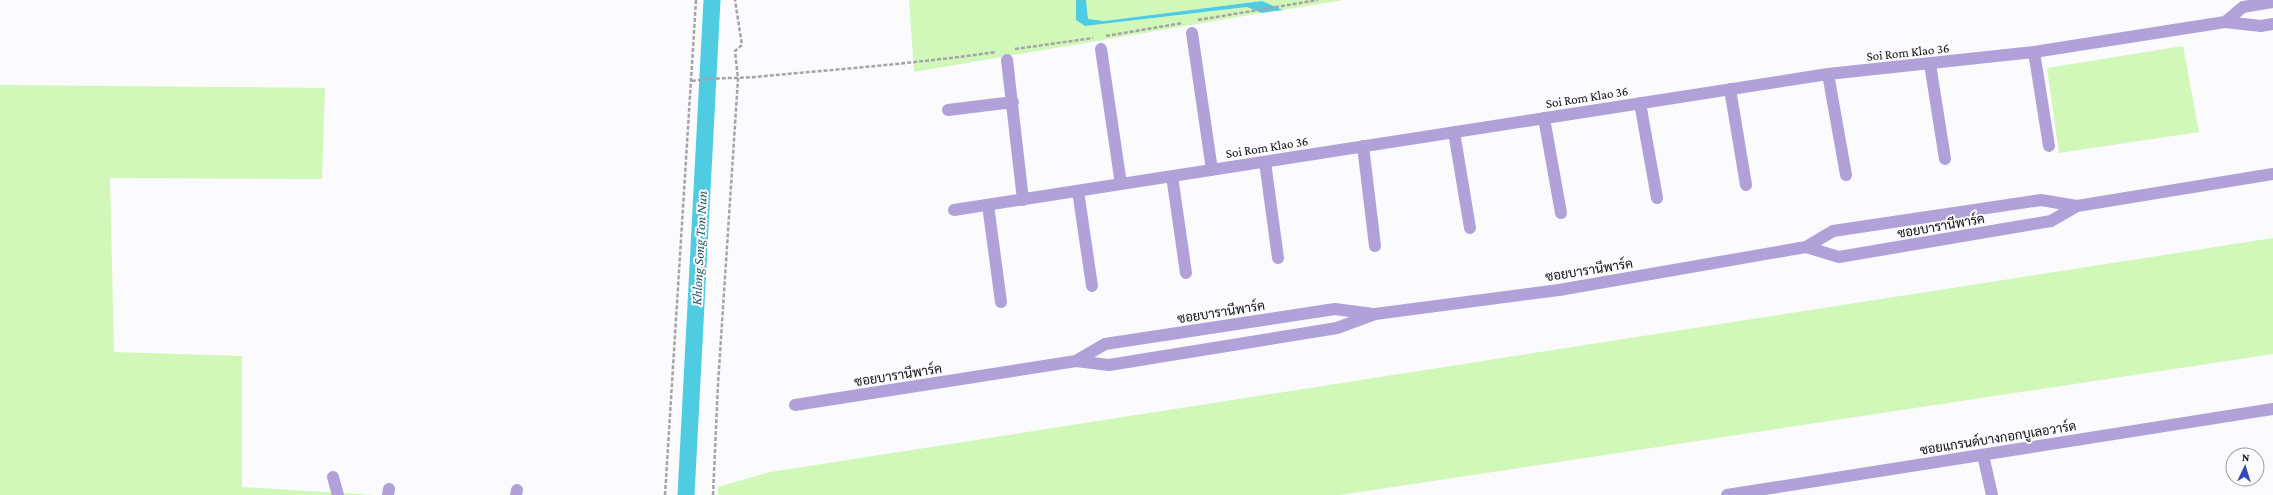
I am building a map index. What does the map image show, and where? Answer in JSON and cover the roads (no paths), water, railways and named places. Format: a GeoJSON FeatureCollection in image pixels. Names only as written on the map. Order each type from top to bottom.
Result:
{"type":"FeatureCollection","features":[{"type":"Feature","properties":{"kind":"street"},"geometry":{"type":"LineString","coordinates":[[2225,22],[2243,7],[2273,2]]}},
{"type":"Feature","properties":{"kind":"street","name":"Soi Rom Klao 36"},"geometry":{"type":"LineString","coordinates":[[954,210],[1828,74],[2034,52],[2225,22],[2261,26],[2273,24]]}},
{"type":"Feature","properties":{"kind":"street"},"geometry":{"type":"LineString","coordinates":[[1192,33],[1212,170]]}},
{"type":"Feature","properties":{"kind":"street"},"geometry":{"type":"LineString","coordinates":[[1101,48],[1121,184]]}},
{"type":"Feature","properties":{"kind":"street"},"geometry":{"type":"LineString","coordinates":[[2034,52],[2049,146]]}},
{"type":"Feature","properties":{"kind":"street"},"geometry":{"type":"LineString","coordinates":[[1006,60],[1013,102],[1023,200]]}},
{"type":"Feature","properties":{"kind":"street"},"geometry":{"type":"LineString","coordinates":[[1930,64],[1945,159]]}},
{"type":"Feature","properties":{"kind":"street"},"geometry":{"type":"LineString","coordinates":[[1828,74],[1846,175]]}},
{"type":"Feature","properties":{"kind":"street"},"geometry":{"type":"LineString","coordinates":[[1730,89],[1746,185]]}},
{"type":"Feature","properties":{"kind":"street"},"geometry":{"type":"LineString","coordinates":[[948,110],[1013,102]]}},
{"type":"Feature","properties":{"kind":"street"},"geometry":{"type":"LineString","coordinates":[[1640,103],[1657,198]]}},
{"type":"Feature","properties":{"kind":"street"},"geometry":{"type":"LineString","coordinates":[[1544,118],[1561,213]]}},
{"type":"Feature","properties":{"kind":"street"},"geometry":{"type":"LineString","coordinates":[[1454,132],[1470,228]]}},
{"type":"Feature","properties":{"kind":"street"},"geometry":{"type":"LineString","coordinates":[[1363,146],[1375,246]]}},
{"type":"Feature","properties":{"kind":"street"},"geometry":{"type":"LineString","coordinates":[[1265,162],[1278,258]]}},
{"type":"Feature","properties":{"kind":"street","name":"ซอยบารานีพาร์ค"},"geometry":{"type":"LineString","coordinates":[[795,405],[1076,361],[1109,365],[1338,328],[1375,314],[1559,290],[1806,247],[1833,231],[2041,200],[2077,206],[2273,174]]}},
{"type":"Feature","properties":{"kind":"street"},"geometry":{"type":"LineString","coordinates":[[1172,176],[1186,274]]}},
{"type":"Feature","properties":{"kind":"street"},"geometry":{"type":"LineString","coordinates":[[1078,191],[1092,286]]}},
{"type":"Feature","properties":{"kind":"street"},"geometry":{"type":"LineString","coordinates":[[988,205],[1001,302]]}},
{"type":"Feature","properties":{"kind":"street","name":"ซอยบารานีพาร์ค"},"geometry":{"type":"LineString","coordinates":[[1806,247],[1839,257],[2051,221],[2077,206]]}},
{"type":"Feature","properties":{"kind":"street","name":"ซอยบารานีพาร์ค"},"geometry":{"type":"LineString","coordinates":[[1076,361],[1105,344],[1335,309],[1375,314]]}},
{"type":"Feature","properties":{"kind":"street","name":"ซอยแกรนด์บางกอกบูเลอวาร์ด"},"geometry":{"type":"LineString","coordinates":[[1727,495],[2273,409]]}},
{"type":"Feature","properties":{"kind":"street"},"geometry":{"type":"LineString","coordinates":[[1983,455],[1992,495]]}},
{"type":"Feature","properties":{"kind":"street"},"geometry":{"type":"LineString","coordinates":[[333,477],[338,495]]}},
{"type":"Feature","properties":{"kind":"water"},"geometry":{"type":"Polygon","coordinates":[[[1076,0],[1086,0],[1088,19],[1104,21],[1262,1],[1283,10],[1262,13],[1247,7],[1085,26],[1076,20],[1076,0]]]}},
{"type":"Feature","properties":{"kind":"waterway","name":"Khlong Song Ton Nun"},"geometry":{"type":"LineString","coordinates":[[686,495],[712,0]]}}]}
